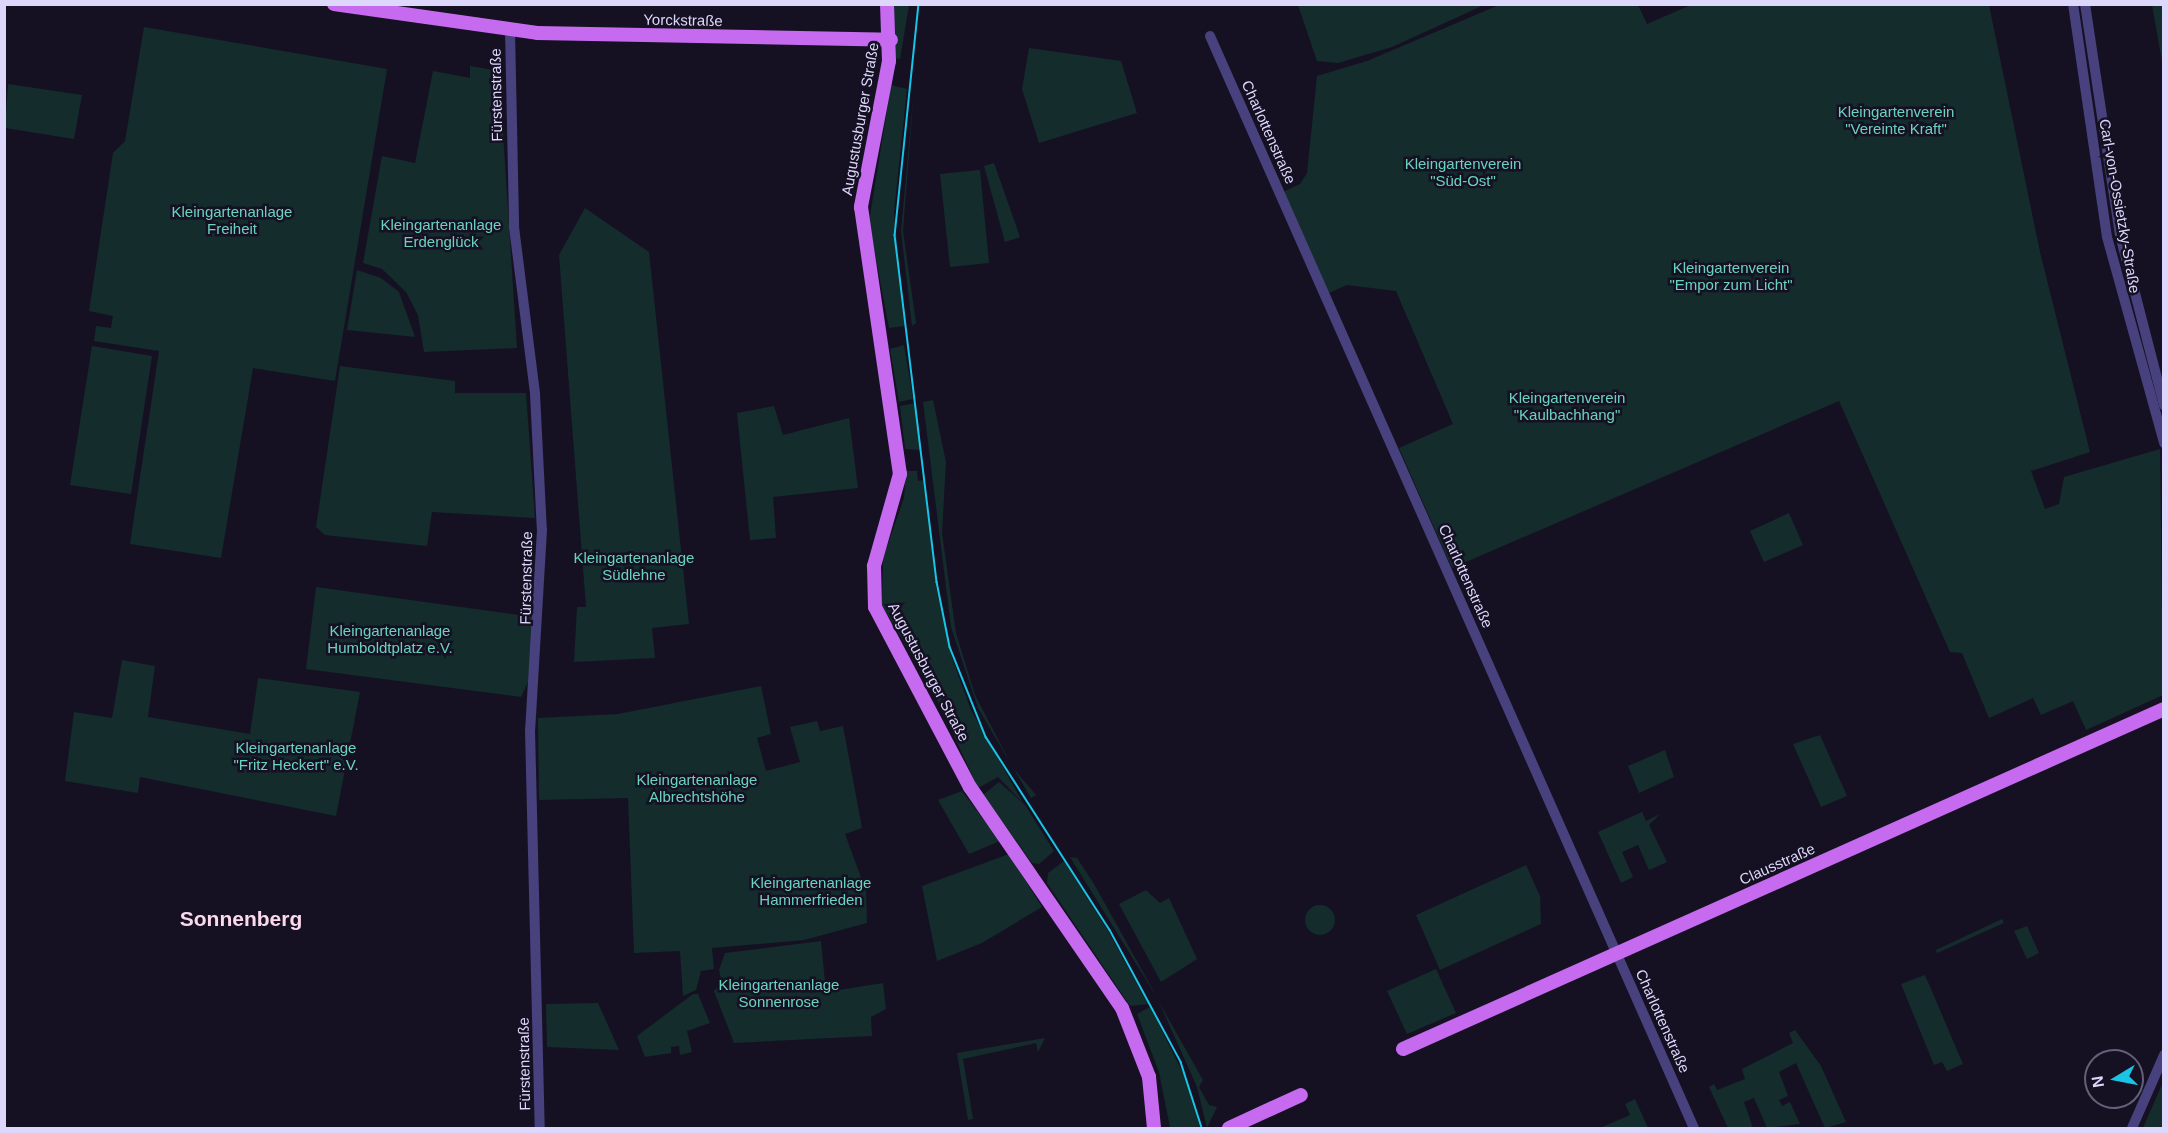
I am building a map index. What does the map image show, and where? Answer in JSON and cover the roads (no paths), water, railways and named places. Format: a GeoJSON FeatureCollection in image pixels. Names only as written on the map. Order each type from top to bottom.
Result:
{"type":"FeatureCollection","features":[{"type":"Feature","properties":{"kind":"main road","name":"Yorckstraße"},"geometry":{"type":"LineString","coordinates":[[334,4],[510,30],[891,40]]}},
{"type":"Feature","properties":{"kind":"main road","name":"Augustusburger Straße"},"geometry":{"type":"LineString","coordinates":[[887,4],[891,40],[861,207],[900,474],[874,566],[875,607],[970,787],[1122,1008],[1149,1077],[1154,1128]]}},
{"type":"Feature","properties":{"kind":"main road","name":"Clausstraße"},"geometry":{"type":"LineString","coordinates":[[1403,1049],[2163,709]]}},
{"type":"Feature","properties":{"kind":"main road"},"geometry":{"type":"LineString","coordinates":[[1229,1128],[1301,1095]]}},
{"type":"Feature","properties":{"kind":"street","name":"Carl-von-Ossietzky-Straße"},"geometry":{"type":"LineString","coordinates":[[2073,4],[2107,237],[2163,443]]}},
{"type":"Feature","properties":{"kind":"street","name":"Carl-von-Ossietzky-Straße"},"geometry":{"type":"LineString","coordinates":[[2085,4],[2120,235],[2163,405]]}},
{"type":"Feature","properties":{"kind":"street","name":"Fürstenstraße"},"geometry":{"type":"LineString","coordinates":[[510,30],[514,227],[535,394],[542,530],[537,678],[530,726],[540,1128]]}},
{"type":"Feature","properties":{"kind":"street","name":"Charlottenstraße"},"geometry":{"type":"LineString","coordinates":[[1210,36],[1694,1128]]}},
{"type":"Feature","properties":{"kind":"street"},"geometry":{"type":"LineString","coordinates":[[2132,1128],[2163,1055]]}},
{"type":"Feature","properties":{"kind":"tram line"},"geometry":{"type":"LineString","coordinates":[[919,4],[895,235],[937,582],[950,647],[986,737],[1110,930],[1181,1062],[1202,1128]]}},
{"type":"Feature","properties":{"kind":"district","name":"Sonnenberg"},"geometry":{"type":"Point","coordinates":[241,919]}},
{"type":"Feature","properties":{"kind":"park label","name":"Kleingartenverein \"Vereinte Kraft\""},"geometry":{"type":"Point","coordinates":[1896,120]}},
{"type":"Feature","properties":{"kind":"park label","name":"Kleingartenverein \"Süd-Ost\""},"geometry":{"type":"Point","coordinates":[1463,172]}},
{"type":"Feature","properties":{"kind":"park label","name":"Kleingartenanlage Freiheit"},"geometry":{"type":"Point","coordinates":[232,220]}},
{"type":"Feature","properties":{"kind":"park label","name":"Kleingartenanlage Erdenglück"},"geometry":{"type":"Point","coordinates":[441,232]}},
{"type":"Feature","properties":{"kind":"park label","name":"Kleingartenverein \"Empor zum Licht\""},"geometry":{"type":"Point","coordinates":[1731,276]}},
{"type":"Feature","properties":{"kind":"park label","name":"Kleingartenverein \"Kaulbachhang\""},"geometry":{"type":"Point","coordinates":[1567,406]}},
{"type":"Feature","properties":{"kind":"park label","name":"Kleingartenanlage Südlehne"},"geometry":{"type":"Point","coordinates":[634,566]}},
{"type":"Feature","properties":{"kind":"park label","name":"Kleingartenanlage Humboldtplatz e.V."},"geometry":{"type":"Point","coordinates":[390,638]}},
{"type":"Feature","properties":{"kind":"park label","name":"Kleingartenanlage \"Fritz Heckert\" e.V."},"geometry":{"type":"Point","coordinates":[296,756]}},
{"type":"Feature","properties":{"kind":"park label","name":"Kleingartenanlage Albrechtshöhe"},"geometry":{"type":"Point","coordinates":[697,788]}},
{"type":"Feature","properties":{"kind":"park label","name":"Kleingartenanlage Hammerfrieden"},"geometry":{"type":"Point","coordinates":[811,890]}},
{"type":"Feature","properties":{"kind":"park label","name":"Kleingartenanlage Sonnenrose"},"geometry":{"type":"Point","coordinates":[779,992]}}]}
